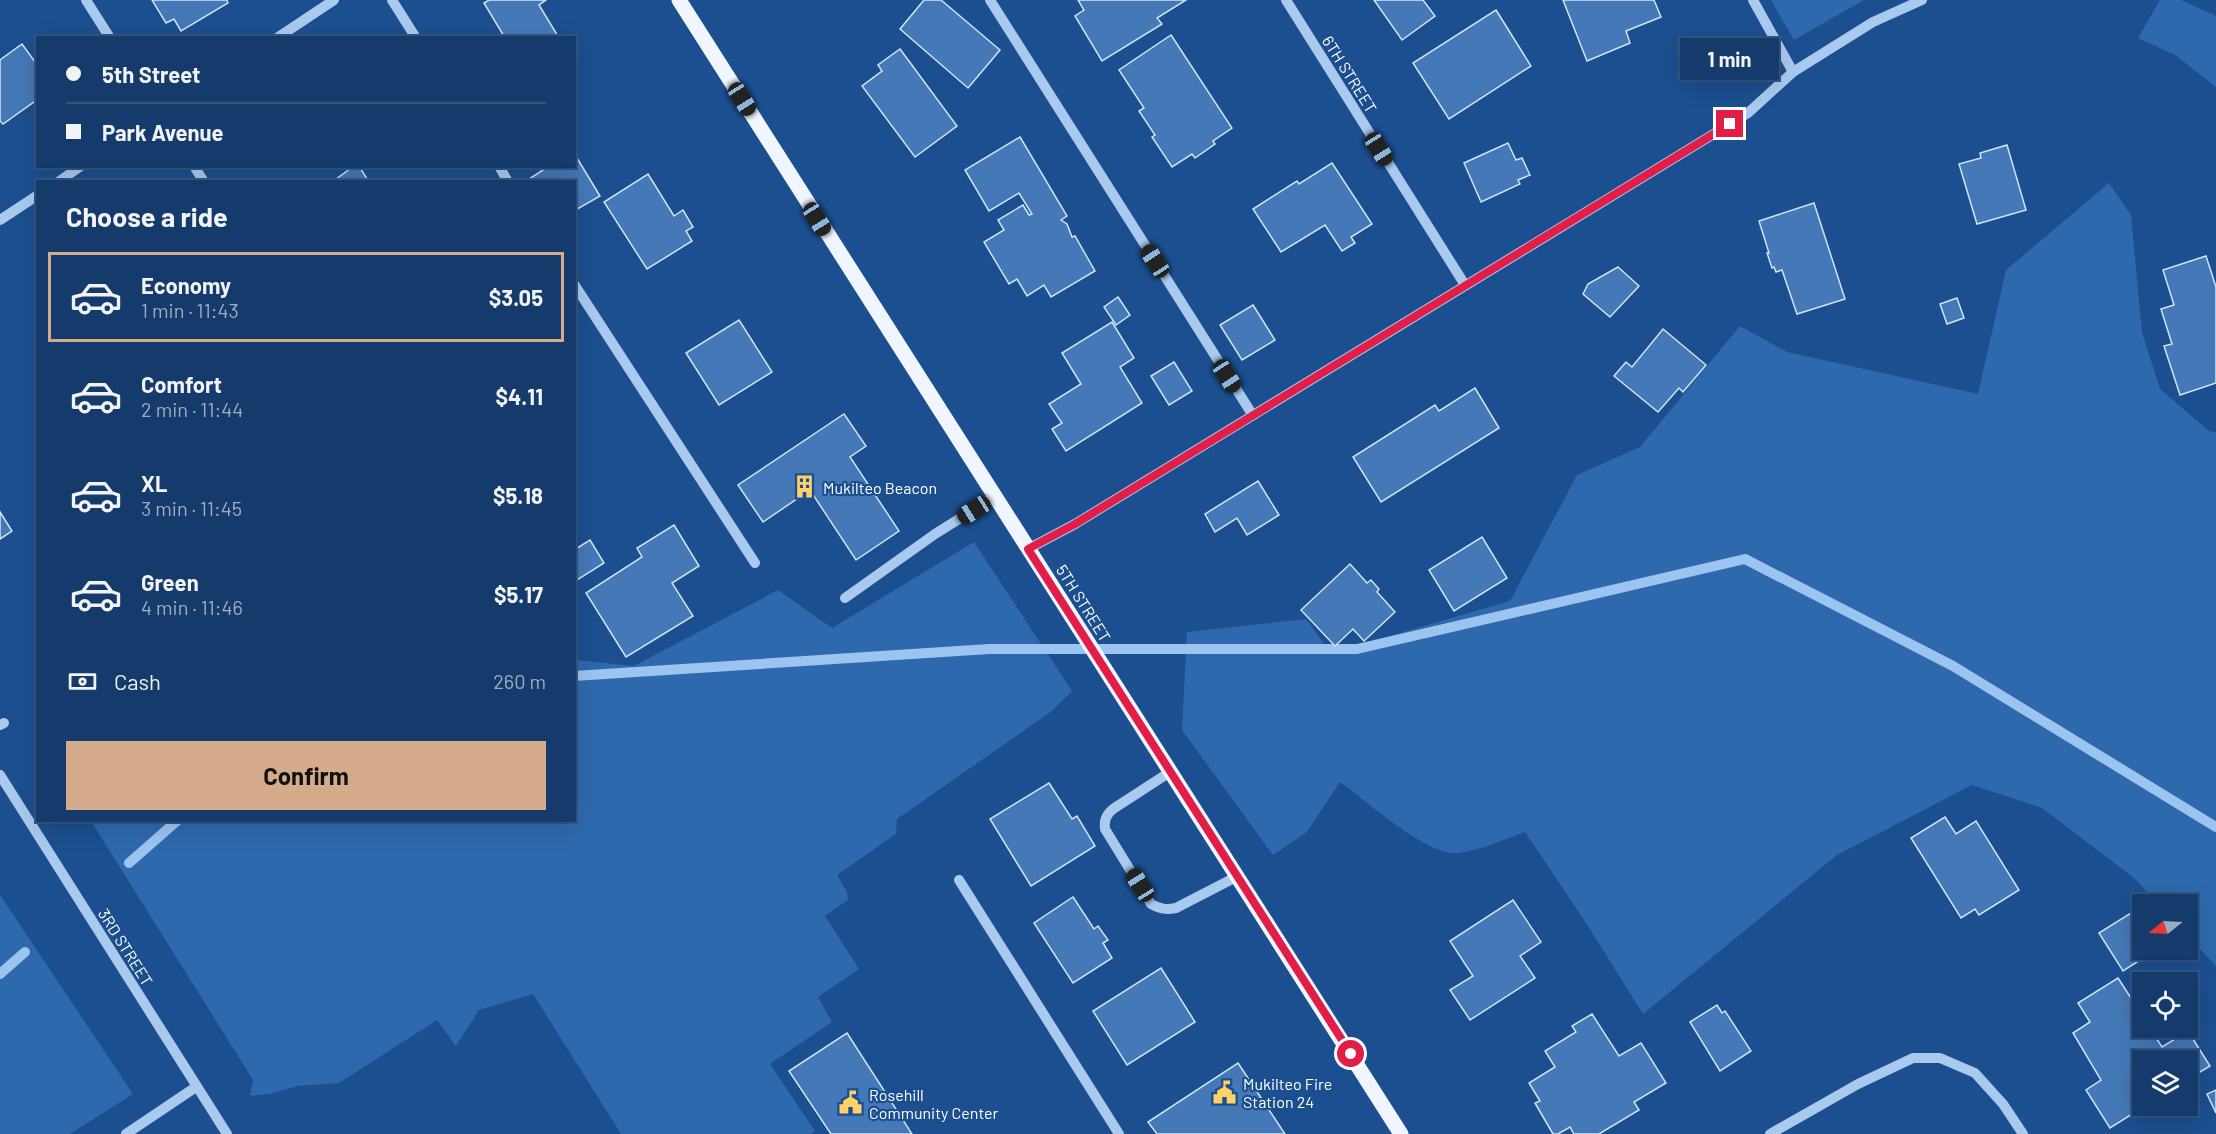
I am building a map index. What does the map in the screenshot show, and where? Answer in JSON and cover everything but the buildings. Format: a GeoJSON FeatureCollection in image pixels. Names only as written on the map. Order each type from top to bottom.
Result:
{"type":"FeatureCollection","features":[{"type":"Feature","properties":{"kind":"main road","name":"5TH STREET"},"geometry":{"type":"LineString","coordinates":[[679,0],[1401,1134]]}},
{"type":"Feature","properties":{"kind":"street"},"geometry":{"type":"LineString","coordinates":[[86,0],[109,36]]}},
{"type":"Feature","properties":{"kind":"street"},"geometry":{"type":"LineString","coordinates":[[280,36],[334,0]]}},
{"type":"Feature","properties":{"kind":"street"},"geometry":{"type":"LineString","coordinates":[[392,0],[415,36]]}},
{"type":"Feature","properties":{"kind":"street"},"geometry":{"type":"LineString","coordinates":[[990,0],[1252,414]]}},
{"type":"Feature","properties":{"kind":"street","name":"6TH STREET"},"geometry":{"type":"LineString","coordinates":[[1286,0],[1465,285]]}},
{"type":"Feature","properties":{"kind":"street"},"geometry":{"type":"LineString","coordinates":[[1753,0],[1793,72]]}},
{"type":"Feature","properties":{"kind":"street"},"geometry":{"type":"LineString","coordinates":[[1028,549],[1075,524],[1748,113],[1793,72],[1873,22],[1922,0]]}},
{"type":"Feature","properties":{"kind":"street"},"geometry":{"type":"LineString","coordinates":[[61,180],[78,168]]}},
{"type":"Feature","properties":{"kind":"street"},"geometry":{"type":"LineString","coordinates":[[0,220],[36,196]]}},
{"type":"Feature","properties":{"kind":"street"},"geometry":{"type":"LineString","coordinates":[[576,287],[755,562]]}},
{"type":"Feature","properties":{"kind":"street"},"geometry":{"type":"LineString","coordinates":[[845,598],[935,534],[994,497]]}},
{"type":"Feature","properties":{"kind":"street"},"geometry":{"type":"LineString","coordinates":[[1170,772],[1113,809],[1104,822],[1105,828],[1151,904],[1168,910],[1176,908],[1238,876]]}},
{"type":"Feature","properties":{"kind":"street","name":"3RD STREET"},"geometry":{"type":"LineString","coordinates":[[0,775],[227,1134]]}},
{"type":"Feature","properties":{"kind":"street"},"geometry":{"type":"LineString","coordinates":[[959,880],[1119,1134]]}},
{"type":"Feature","properties":{"kind":"street"},"geometry":{"type":"LineString","coordinates":[[1770,1134],[1858,1084],[1913,1058],[1941,1058],[1975,1073],[2003,1104],[2023,1134]]}},
{"type":"Feature","properties":{"kind":"street"},"geometry":{"type":"LineString","coordinates":[[126,1134],[196,1087]]}},
{"type":"Feature","properties":{"kind":"shaded area"},"geometry":{"type":"Polygon","coordinates":[[[1771,0],[1864,0],[1794,40],[1771,0]]]}},
{"type":"Feature","properties":{"kind":"shaded area"},"geometry":{"type":"Polygon","coordinates":[[[2160,0],[2181,0],[2216,16],[2216,87],[2175,55],[2138,38],[2160,0]]]}},
{"type":"Feature","properties":{"kind":"shaded area"},"geometry":{"type":"Polygon","coordinates":[[[2109,183],[2131,215],[2142,332],[2160,389],[2209,431],[2216,432],[2216,966],[2198,947],[2198,894],[2149,894],[2134,878],[2042,808],[1972,785],[1837,855],[1643,1014],[1525,832],[1476,850],[1458,853],[1445,852],[1430,846],[1397,826],[1340,782],[1307,832],[1273,855],[1182,730],[1187,632],[1306,619],[1331,653],[1510,601],[1577,475],[1640,447],[1740,326],[1787,352],[1978,394],[2006,270],[2109,183]]]}},
{"type":"Feature","properties":{"kind":"shaded area"},"geometry":{"type":"Polygon","coordinates":[[[974,542],[1072,691],[1052,711],[897,819],[896,834],[837,875],[847,892],[848,900],[825,916],[859,969],[818,997],[832,1022],[770,1064],[815,1131],[811,1134],[621,1134],[533,994],[479,1010],[456,1046],[437,1020],[339,1083],[297,1086],[270,1094],[250,1096],[253,1080],[92,822],[576,822],[576,660],[634,666],[778,590],[832,628],[974,542]]]}},
{"type":"Feature","properties":{"kind":"shaded area"},"geometry":{"type":"Polygon","coordinates":[[[0,895],[133,1094],[70,1134],[0,1134],[0,895]]]}},
{"type":"Feature","properties":{"kind":"waterway"},"geometry":{"type":"LineString","coordinates":[[576,676],[989,649],[1357,649],[1745,559],[1953,666],[2216,827]]}},
{"type":"Feature","properties":{"kind":"waterway"},"geometry":{"type":"LineString","coordinates":[[129,863],[176,822]]}},
{"type":"Feature","properties":{"kind":"waterway"},"geometry":{"type":"LineString","coordinates":[[0,974],[25,952]]}},
{"type":"Feature","properties":{"kind":"place","name":"Mukilteo Beacon"},"geometry":{"type":"Point","coordinates":[805,487]}},
{"type":"Feature","properties":{"kind":"place","name":"Mukilteo Fire Station 24"},"geometry":{"type":"Point","coordinates":[1225,1092]}},
{"type":"Feature","properties":{"kind":"place","name":"Rosehill Community Center"},"geometry":{"type":"Point","coordinates":[851,1103]}},
{"type":"Feature","properties":{"kind":"route"},"geometry":{"type":"LineString","coordinates":[[1351,1054],[1028,549],[1075,524],[1730,124]]}}]}
